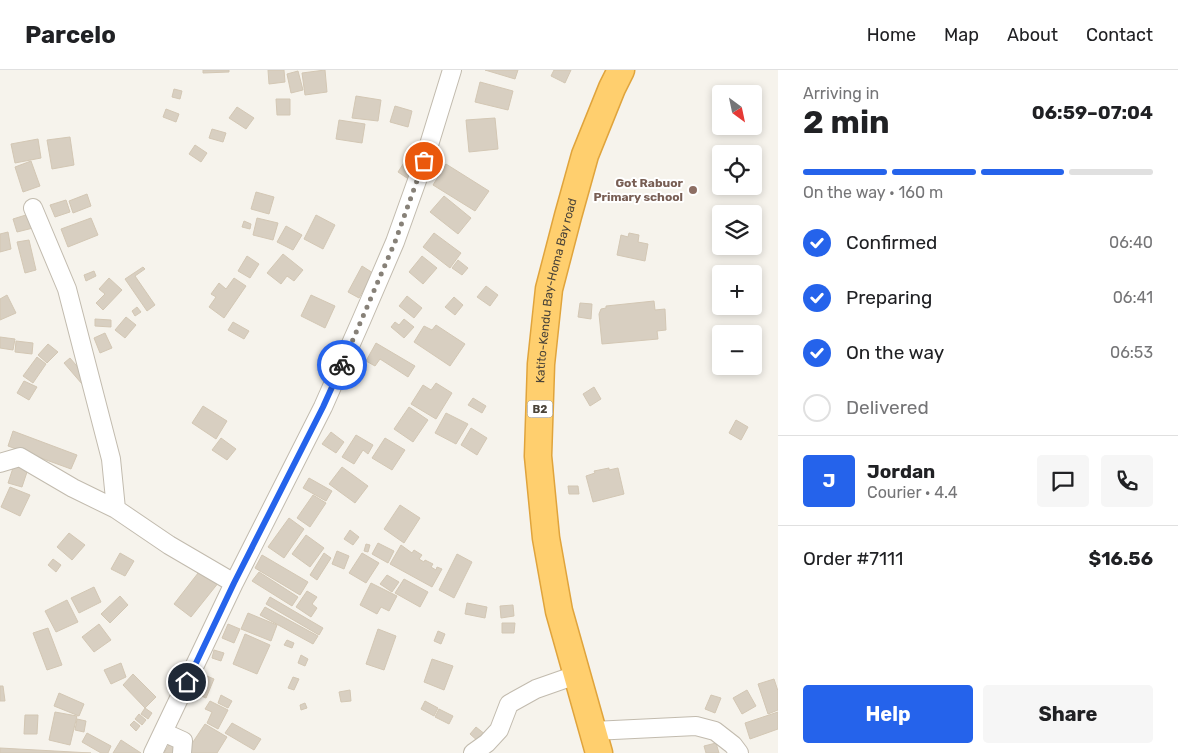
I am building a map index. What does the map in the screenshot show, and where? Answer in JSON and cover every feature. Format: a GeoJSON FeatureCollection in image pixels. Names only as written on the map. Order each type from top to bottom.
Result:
{"type":"FeatureCollection","features":[{"type":"Feature","properties":{"kind":"highway","name":"Katito-Kendu Bay-Homa Bay road"},"geometry":{"type":"LineString","coordinates":[[596,742],[559,611],[546,538],[538,456],[541,364],[549,288],[568,216],[585,155],[621,70]]}},
{"type":"Feature","properties":{"kind":"street"},"geometry":{"type":"LineString","coordinates":[[153,753],[234,583],[323,407],[395,242],[424,161],[452,70]]}},
{"type":"Feature","properties":{"kind":"street"},"geometry":{"type":"LineString","coordinates":[[33,208],[67,289],[111,459],[116,509]]}},
{"type":"Feature","properties":{"kind":"street"},"geometry":{"type":"LineString","coordinates":[[0,463],[20,457],[73,488],[116,509],[169,545],[234,583]]}},
{"type":"Feature","properties":{"kind":"street"},"geometry":{"type":"LineString","coordinates":[[472,753],[487,743],[499,730],[509,704],[536,689],[576,675]]}},
{"type":"Feature","properties":{"kind":"street"},"geometry":{"type":"LineString","coordinates":[[596,742],[696,726],[715,731],[733,745],[739,753]]}},
{"type":"Feature","properties":{"kind":"street"},"geometry":{"type":"LineString","coordinates":[[163,732],[183,741],[182,753]]}},
{"type":"Feature","properties":{"kind":"building"},"geometry":{"type":"Polygon","coordinates":[[[203,70],[229,70],[229,72],[203,73],[203,70]]]}},
{"type":"Feature","properties":{"kind":"building"},"geometry":{"type":"Polygon","coordinates":[[[268,70],[284,70],[285,82],[269,84],[268,70]]]}},
{"type":"Feature","properties":{"kind":"building"},"geometry":{"type":"Polygon","coordinates":[[[325,70],[327,92],[305,95],[302,73],[325,70]]]}},
{"type":"Feature","properties":{"kind":"building"},"geometry":{"type":"Polygon","coordinates":[[[485,70],[518,70],[515,79],[485,70]]]}},
{"type":"Feature","properties":{"kind":"building"},"geometry":{"type":"Polygon","coordinates":[[[554,70],[571,70],[565,83],[551,76],[554,70]]]}},
{"type":"Feature","properties":{"kind":"building"},"geometry":{"type":"Polygon","coordinates":[[[298,71],[303,90],[291,93],[287,74],[298,71]]]}},
{"type":"Feature","properties":{"kind":"building"},"geometry":{"type":"Polygon","coordinates":[[[480,82],[513,91],[508,110],[475,102],[480,82]]]}},
{"type":"Feature","properties":{"kind":"building"},"geometry":{"type":"Polygon","coordinates":[[[174,89],[182,91],[180,99],[172,97],[174,89]]]}},
{"type":"Feature","properties":{"kind":"building"},"geometry":{"type":"Polygon","coordinates":[[[356,96],[381,100],[378,121],[352,118],[356,96]]]}},
{"type":"Feature","properties":{"kind":"building"},"geometry":{"type":"Polygon","coordinates":[[[276,99],[290,99],[290,115],[277,115],[276,99]]]}},
{"type":"Feature","properties":{"kind":"building"},"geometry":{"type":"Polygon","coordinates":[[[395,106],[412,111],[408,127],[390,122],[395,106]]]}},
{"type":"Feature","properties":{"kind":"building"},"geometry":{"type":"Polygon","coordinates":[[[237,107],[254,118],[246,129],[229,118],[237,107]]]}},
{"type":"Feature","properties":{"kind":"building"},"geometry":{"type":"Polygon","coordinates":[[[166,109],[179,114],[176,122],[163,117],[166,109]]]}},
{"type":"Feature","properties":{"kind":"building"},"geometry":{"type":"Polygon","coordinates":[[[495,118],[498,149],[469,152],[466,120],[495,118]]]}},
{"type":"Feature","properties":{"kind":"building"},"geometry":{"type":"Polygon","coordinates":[[[339,120],[365,124],[362,143],[336,139],[339,120]]]}},
{"type":"Feature","properties":{"kind":"building"},"geometry":{"type":"Polygon","coordinates":[[[212,129],[226,133],[223,142],[209,138],[212,129]]]}},
{"type":"Feature","properties":{"kind":"building"},"geometry":{"type":"Polygon","coordinates":[[[70,137],[74,165],[52,169],[47,140],[70,137]]]}},
{"type":"Feature","properties":{"kind":"building"},"geometry":{"type":"Polygon","coordinates":[[[38,139],[41,158],[15,163],[11,144],[38,139]]]}},
{"type":"Feature","properties":{"kind":"building"},"geometry":{"type":"Polygon","coordinates":[[[195,145],[207,153],[201,162],[189,154],[195,145]]]}},
{"type":"Feature","properties":{"kind":"building"},"geometry":{"type":"Polygon","coordinates":[[[407,158],[419,166],[410,180],[398,172],[407,158]]]}},
{"type":"Feature","properties":{"kind":"building"},"geometry":{"type":"Polygon","coordinates":[[[31,161],[40,186],[23,192],[15,167],[31,161]]]}},
{"type":"Feature","properties":{"kind":"building"},"geometry":{"type":"Polygon","coordinates":[[[446,164],[489,191],[475,211],[433,185],[446,164]]]}},
{"type":"Feature","properties":{"kind":"building"},"geometry":{"type":"Polygon","coordinates":[[[256,192],[274,197],[269,214],[251,209],[256,192]]]}},
{"type":"Feature","properties":{"kind":"building"},"geometry":{"type":"Polygon","coordinates":[[[87,194],[91,206],[73,213],[69,201],[87,194]]]}},
{"type":"Feature","properties":{"kind":"building"},"geometry":{"type":"Polygon","coordinates":[[[444,196],[471,218],[458,234],[430,212],[444,196]]]}},
{"type":"Feature","properties":{"kind":"building"},"geometry":{"type":"Polygon","coordinates":[[[66,200],[70,212],[55,217],[50,205],[66,200]]]}},
{"type":"Feature","properties":{"kind":"building"},"geometry":{"type":"Polygon","coordinates":[[[29,214],[33,228],[17,232],[13,219],[29,214]]]}},
{"type":"Feature","properties":{"kind":"building"},"geometry":{"type":"Polygon","coordinates":[[[316,215],[335,225],[323,249],[304,239],[316,215]]]}},
{"type":"Feature","properties":{"kind":"building"},"geometry":{"type":"Polygon","coordinates":[[[91,218],[98,235],[68,247],[61,229],[91,218]]]}},
{"type":"Feature","properties":{"kind":"building"},"geometry":{"type":"Polygon","coordinates":[[[257,218],[278,223],[273,240],[253,235],[257,218]]]}},
{"type":"Feature","properties":{"kind":"building"},"geometry":{"type":"Polygon","coordinates":[[[244,221],[251,224],[250,229],[242,227],[244,221]]]}},
{"type":"Feature","properties":{"kind":"building"},"geometry":{"type":"Polygon","coordinates":[[[286,226],[302,235],[293,250],[277,242],[286,226]]]}},
{"type":"Feature","properties":{"kind":"building"},"geometry":{"type":"Polygon","coordinates":[[[8,232],[11,249],[0,252],[0,234],[8,232]]]}},
{"type":"Feature","properties":{"kind":"building"},"geometry":{"type":"Polygon","coordinates":[[[434,233],[461,253],[450,268],[423,247],[434,233]]]}},
{"type":"Feature","properties":{"kind":"building"},"geometry":{"type":"Polygon","coordinates":[[[629,233],[639,235],[638,242],[648,244],[645,261],[617,255],[621,235],[628,237],[629,233]]]}},
{"type":"Feature","properties":{"kind":"building"},"geometry":{"type":"Polygon","coordinates":[[[29,240],[36,270],[25,273],[17,242],[29,240]]]}},
{"type":"Feature","properties":{"kind":"building"},"geometry":{"type":"Polygon","coordinates":[[[283,254],[303,270],[294,281],[287,276],[281,284],[267,273],[283,254]]]}},
{"type":"Feature","properties":{"kind":"building"},"geometry":{"type":"Polygon","coordinates":[[[247,256],[259,264],[250,278],[238,271],[247,256]]]}},
{"type":"Feature","properties":{"kind":"building"},"geometry":{"type":"Polygon","coordinates":[[[422,256],[437,268],[423,284],[409,272],[422,256]]]}},
{"type":"Feature","properties":{"kind":"building"},"geometry":{"type":"Polygon","coordinates":[[[458,260],[468,268],[462,275],[452,268],[458,260]]]}},
{"type":"Feature","properties":{"kind":"building"},"geometry":{"type":"Polygon","coordinates":[[[362,266],[373,273],[359,298],[348,292],[362,266]]]}},
{"type":"Feature","properties":{"kind":"building"},"geometry":{"type":"Polygon","coordinates":[[[143,267],[145,269],[135,276],[155,305],[147,311],[125,279],[143,267]]]}},
{"type":"Feature","properties":{"kind":"building"},"geometry":{"type":"Polygon","coordinates":[[[94,271],[96,276],[86,281],[84,275],[94,271]]]}},
{"type":"Feature","properties":{"kind":"building"},"geometry":{"type":"Polygon","coordinates":[[[109,278],[122,290],[103,310],[96,303],[105,294],[99,289],[109,278]]]}},
{"type":"Feature","properties":{"kind":"building"},"geometry":{"type":"Polygon","coordinates":[[[234,278],[246,286],[224,318],[209,307],[216,297],[211,294],[219,283],[226,289],[234,278]]]}},
{"type":"Feature","properties":{"kind":"building"},"geometry":{"type":"Polygon","coordinates":[[[486,286],[498,295],[490,306],[477,297],[486,286]]]}},
{"type":"Feature","properties":{"kind":"building"},"geometry":{"type":"Polygon","coordinates":[[[7,295],[16,313],[0,320],[0,299],[7,295]]]}},
{"type":"Feature","properties":{"kind":"building"},"geometry":{"type":"Polygon","coordinates":[[[311,295],[335,306],[325,328],[301,316],[311,295]]]}},
{"type":"Feature","properties":{"kind":"building"},"geometry":{"type":"Polygon","coordinates":[[[407,296],[422,308],[414,318],[399,306],[407,296]]]}},
{"type":"Feature","properties":{"kind":"building"},"geometry":{"type":"Polygon","coordinates":[[[454,297],[463,305],[455,315],[445,307],[454,297]]]}},
{"type":"Feature","properties":{"kind":"building"},"geometry":{"type":"Polygon","coordinates":[[[654,301],[655,310],[665,309],[666,330],[657,331],[658,339],[602,344],[599,314],[601,309],[606,308],[606,306],[654,301]]]}},
{"type":"Feature","properties":{"kind":"building"},"geometry":{"type":"Polygon","coordinates":[[[580,303],[592,304],[591,319],[578,317],[580,303]]]}},
{"type":"Feature","properties":{"kind":"building"},"geometry":{"type":"Polygon","coordinates":[[[137,307],[141,312],[135,316],[132,311],[137,307]]]}},
{"type":"Feature","properties":{"kind":"building"},"geometry":{"type":"Polygon","coordinates":[[[126,317],[136,325],[125,338],[115,330],[126,317]]]}},
{"type":"Feature","properties":{"kind":"building"},"geometry":{"type":"Polygon","coordinates":[[[95,319],[111,320],[111,327],[95,326],[95,319]]]}},
{"type":"Feature","properties":{"kind":"building"},"geometry":{"type":"Polygon","coordinates":[[[404,319],[414,327],[404,338],[391,327],[395,322],[399,325],[404,319]]]}},
{"type":"Feature","properties":{"kind":"building"},"geometry":{"type":"Polygon","coordinates":[[[233,322],[249,331],[244,339],[228,330],[233,322]]]}},
{"type":"Feature","properties":{"kind":"building"},"geometry":{"type":"Polygon","coordinates":[[[436,325],[465,344],[450,366],[414,342],[424,326],[432,330],[436,325]]]}},
{"type":"Feature","properties":{"kind":"building"},"geometry":{"type":"Polygon","coordinates":[[[105,333],[112,348],[100,353],[94,338],[105,333]]]}},
{"type":"Feature","properties":{"kind":"building"},"geometry":{"type":"Polygon","coordinates":[[[0,337],[15,339],[13,350],[0,348],[0,337]]]}},
{"type":"Feature","properties":{"kind":"building"},"geometry":{"type":"Polygon","coordinates":[[[16,341],[33,343],[32,354],[15,352],[16,341]]]}},
{"type":"Feature","properties":{"kind":"building"},"geometry":{"type":"Polygon","coordinates":[[[376,343],[415,366],[408,377],[380,359],[375,366],[366,361],[376,343]]]}},
{"type":"Feature","properties":{"kind":"building"},"geometry":{"type":"Polygon","coordinates":[[[48,344],[58,352],[47,363],[38,355],[48,344]]]}},
{"type":"Feature","properties":{"kind":"building"},"geometry":{"type":"Polygon","coordinates":[[[37,357],[46,364],[33,383],[23,376],[37,357]]]}},
{"type":"Feature","properties":{"kind":"building"},"geometry":{"type":"Polygon","coordinates":[[[70,358],[88,379],[82,384],[64,363],[70,358]]]}},
{"type":"Feature","properties":{"kind":"building"},"geometry":{"type":"Polygon","coordinates":[[[24,381],[37,387],[29,400],[17,393],[24,381]]]}},
{"type":"Feature","properties":{"kind":"building"},"geometry":{"type":"Polygon","coordinates":[[[436,383],[452,393],[436,419],[411,404],[423,385],[431,390],[436,383]]]}},
{"type":"Feature","properties":{"kind":"building"},"geometry":{"type":"Polygon","coordinates":[[[594,387],[601,399],[590,406],[583,394],[594,387]]]}},
{"type":"Feature","properties":{"kind":"building"},"geometry":{"type":"Polygon","coordinates":[[[473,398],[486,406],[482,413],[468,405],[473,398]]]}},
{"type":"Feature","properties":{"kind":"building"},"geometry":{"type":"Polygon","coordinates":[[[203,406],[227,421],[216,439],[192,423],[203,406]]]}},
{"type":"Feature","properties":{"kind":"building"},"geometry":{"type":"Polygon","coordinates":[[[409,407],[428,420],[413,442],[394,429],[409,407]]]}},
{"type":"Feature","properties":{"kind":"building"},"geometry":{"type":"Polygon","coordinates":[[[446,413],[468,424],[456,444],[435,433],[446,413]]]}},
{"type":"Feature","properties":{"kind":"building"},"geometry":{"type":"Polygon","coordinates":[[[736,420],[748,427],[741,440],[729,433],[736,420]]]}},
{"type":"Feature","properties":{"kind":"building"},"geometry":{"type":"Polygon","coordinates":[[[471,428],[487,438],[477,455],[461,445],[471,428]]]}},
{"type":"Feature","properties":{"kind":"building"},"geometry":{"type":"Polygon","coordinates":[[[13,431],[77,455],[71,469],[8,446],[13,431]]]}},
{"type":"Feature","properties":{"kind":"building"},"geometry":{"type":"Polygon","coordinates":[[[331,432],[344,442],[336,453],[322,444],[331,432]]]}},
{"type":"Feature","properties":{"kind":"building"},"geometry":{"type":"Polygon","coordinates":[[[356,435],[373,445],[368,454],[363,450],[354,464],[342,457],[356,435]]]}},
{"type":"Feature","properties":{"kind":"building"},"geometry":{"type":"Polygon","coordinates":[[[221,438],[236,449],[227,460],[212,450],[221,438]]]}},
{"type":"Feature","properties":{"kind":"building"},"geometry":{"type":"Polygon","coordinates":[[[385,438],[405,450],[392,470],[372,458],[385,438]]]}},
{"type":"Feature","properties":{"kind":"building"},"geometry":{"type":"Polygon","coordinates":[[[15,462],[29,466],[22,487],[8,483],[15,462]]]}},
{"type":"Feature","properties":{"kind":"building"},"geometry":{"type":"Polygon","coordinates":[[[342,467],[368,486],[355,503],[329,484],[342,467]]]}},
{"type":"Feature","properties":{"kind":"building"},"geometry":{"type":"Polygon","coordinates":[[[609,468],[609,470],[618,468],[624,494],[593,502],[586,476],[595,473],[594,471],[609,468]]]}},
{"type":"Feature","properties":{"kind":"building"},"geometry":{"type":"Polygon","coordinates":[[[309,478],[332,491],[326,501],[303,488],[309,478]]]}},
{"type":"Feature","properties":{"kind":"building"},"geometry":{"type":"Polygon","coordinates":[[[568,486],[578,486],[579,494],[569,494],[568,486]]]}},
{"type":"Feature","properties":{"kind":"building"},"geometry":{"type":"Polygon","coordinates":[[[10,487],[30,495],[20,516],[1,507],[10,487]]]}},
{"type":"Feature","properties":{"kind":"building"},"geometry":{"type":"Polygon","coordinates":[[[313,495],[326,503],[310,527],[297,518],[313,495]]]}},
{"type":"Feature","properties":{"kind":"building"},"geometry":{"type":"Polygon","coordinates":[[[400,505],[420,518],[404,543],[384,529],[400,505]]]}},
{"type":"Feature","properties":{"kind":"building"},"geometry":{"type":"Polygon","coordinates":[[[289,518],[304,529],[284,558],[268,547],[289,518]]]}},
{"type":"Feature","properties":{"kind":"building"},"geometry":{"type":"Polygon","coordinates":[[[350,530],[359,537],[353,545],[344,539],[350,530]]]}},
{"type":"Feature","properties":{"kind":"building"},"geometry":{"type":"Polygon","coordinates":[[[69,533],[85,545],[72,560],[57,547],[69,533]]]}},
{"type":"Feature","properties":{"kind":"building"},"geometry":{"type":"Polygon","coordinates":[[[306,535],[324,548],[310,567],[292,554],[306,535]]]}},
{"type":"Feature","properties":{"kind":"building"},"geometry":{"type":"Polygon","coordinates":[[[378,543],[394,551],[388,563],[372,554],[378,543]]]}},
{"type":"Feature","properties":{"kind":"building"},"geometry":{"type":"Polygon","coordinates":[[[366,544],[370,545],[368,552],[364,551],[366,544]]]}},
{"type":"Feature","properties":{"kind":"building"},"geometry":{"type":"Polygon","coordinates":[[[401,545],[412,553],[414,550],[422,555],[419,559],[433,564],[431,567],[436,570],[437,567],[442,569],[432,587],[390,564],[401,545]]]}},
{"type":"Feature","properties":{"kind":"building"},"geometry":{"type":"Polygon","coordinates":[[[337,551],[349,556],[344,569],[332,564],[337,551]]]}},
{"type":"Feature","properties":{"kind":"building"},"geometry":{"type":"Polygon","coordinates":[[[120,553],[134,561],[125,576],[111,569],[120,553]]]}},
{"type":"Feature","properties":{"kind":"building"},"geometry":{"type":"Polygon","coordinates":[[[324,553],[331,558],[317,580],[310,575],[324,553]]]}},
{"type":"Feature","properties":{"kind":"building"},"geometry":{"type":"Polygon","coordinates":[[[362,553],[379,563],[366,583],[349,573],[362,553]]]}},
{"type":"Feature","properties":{"kind":"building"},"geometry":{"type":"Polygon","coordinates":[[[457,554],[472,562],[454,598],[439,590],[457,554]]]}},
{"type":"Feature","properties":{"kind":"building"},"geometry":{"type":"Polygon","coordinates":[[[262,555],[308,582],[300,595],[255,568],[262,555]]]}},
{"type":"Feature","properties":{"kind":"building"},"geometry":{"type":"Polygon","coordinates":[[[53,559],[61,565],[56,572],[48,565],[53,559]]]}},
{"type":"Feature","properties":{"kind":"building"},"geometry":{"type":"Polygon","coordinates":[[[202,568],[219,582],[191,617],[174,604],[202,568]]]}},
{"type":"Feature","properties":{"kind":"building"},"geometry":{"type":"Polygon","coordinates":[[[259,572],[298,597],[292,606],[252,581],[259,572]]]}},
{"type":"Feature","properties":{"kind":"building"},"geometry":{"type":"Polygon","coordinates":[[[387,575],[399,582],[392,592],[380,584],[387,575]]]}},
{"type":"Feature","properties":{"kind":"building"},"geometry":{"type":"Polygon","coordinates":[[[404,579],[428,592],[420,607],[395,593],[404,579]]]}},
{"type":"Feature","properties":{"kind":"building"},"geometry":{"type":"Polygon","coordinates":[[[371,583],[397,596],[389,611],[381,607],[377,614],[360,605],[371,583]]]}},
{"type":"Feature","properties":{"kind":"building"},"geometry":{"type":"Polygon","coordinates":[[[94,587],[101,602],[79,613],[71,598],[94,587]]]}},
{"type":"Feature","properties":{"kind":"building"},"geometry":{"type":"Polygon","coordinates":[[[307,591],[317,597],[312,604],[317,608],[311,617],[296,607],[307,591]]]}},
{"type":"Feature","properties":{"kind":"building"},"geometry":{"type":"Polygon","coordinates":[[[120,596],[128,605],[110,623],[101,614],[120,596]]]}},
{"type":"Feature","properties":{"kind":"building"},"geometry":{"type":"Polygon","coordinates":[[[270,597],[323,628],[319,635],[266,604],[270,597]]]}},
{"type":"Feature","properties":{"kind":"building"},"geometry":{"type":"Polygon","coordinates":[[[67,600],[78,622],[56,632],[45,611],[67,600]]]}},
{"type":"Feature","properties":{"kind":"building"},"geometry":{"type":"Polygon","coordinates":[[[467,603],[487,607],[485,618],[465,614],[467,603]]]}},
{"type":"Feature","properties":{"kind":"building"},"geometry":{"type":"Polygon","coordinates":[[[513,605],[514,616],[501,618],[500,606],[513,605]]]}},
{"type":"Feature","properties":{"kind":"building"},"geometry":{"type":"Polygon","coordinates":[[[265,607],[318,636],[313,644],[260,615],[265,607]]]}},
{"type":"Feature","properties":{"kind":"building"},"geometry":{"type":"Polygon","coordinates":[[[248,613],[277,625],[271,641],[241,629],[248,613]]]}},
{"type":"Feature","properties":{"kind":"building"},"geometry":{"type":"Polygon","coordinates":[[[502,623],[515,623],[514,633],[502,633],[502,623]]]}},
{"type":"Feature","properties":{"kind":"building"},"geometry":{"type":"Polygon","coordinates":[[[99,624],[111,640],[94,652],[82,637],[99,624]]]}},
{"type":"Feature","properties":{"kind":"building"},"geometry":{"type":"Polygon","coordinates":[[[228,624],[240,629],[234,643],[222,638],[228,624]]]}},
{"type":"Feature","properties":{"kind":"building"},"geometry":{"type":"Polygon","coordinates":[[[48,628],[62,665],[47,670],[33,633],[48,628]]]}},
{"type":"Feature","properties":{"kind":"building"},"geometry":{"type":"Polygon","coordinates":[[[378,629],[396,636],[384,670],[366,664],[378,629]]]}},
{"type":"Feature","properties":{"kind":"building"},"geometry":{"type":"Polygon","coordinates":[[[438,631],[445,634],[441,644],[434,641],[438,631]]]}},
{"type":"Feature","properties":{"kind":"building"},"geometry":{"type":"Polygon","coordinates":[[[245,634],[270,645],[257,674],[233,664],[245,634]]]}},
{"type":"Feature","properties":{"kind":"building"},"geometry":{"type":"Polygon","coordinates":[[[287,640],[294,643],[292,648],[284,645],[287,640]]]}},
{"type":"Feature","properties":{"kind":"building"},"geometry":{"type":"Polygon","coordinates":[[[214,650],[224,653],[221,661],[212,658],[214,650]]]}},
{"type":"Feature","properties":{"kind":"building"},"geometry":{"type":"Polygon","coordinates":[[[301,655],[308,659],[305,666],[298,663],[301,655]]]}},
{"type":"Feature","properties":{"kind":"building"},"geometry":{"type":"Polygon","coordinates":[[[432,659],[453,666],[444,690],[424,682],[432,659]]]}},
{"type":"Feature","properties":{"kind":"building"},"geometry":{"type":"Polygon","coordinates":[[[121,663],[126,677],[111,684],[104,670],[121,663]]]}},
{"type":"Feature","properties":{"kind":"building"},"geometry":{"type":"Polygon","coordinates":[[[133,674],[156,697],[145,708],[123,685],[133,674]]]}},
{"type":"Feature","properties":{"kind":"building"},"geometry":{"type":"Polygon","coordinates":[[[202,674],[214,679],[206,698],[194,693],[202,674]]]}},
{"type":"Feature","properties":{"kind":"building"},"geometry":{"type":"Polygon","coordinates":[[[293,677],[299,679],[294,690],[288,688],[293,677]]]}},
{"type":"Feature","properties":{"kind":"building"},"geometry":{"type":"Polygon","coordinates":[[[774,679],[778,691],[778,710],[768,714],[758,684],[774,679]]]}},
{"type":"Feature","properties":{"kind":"building"},"geometry":{"type":"Polygon","coordinates":[[[0,686],[3,686],[5,701],[0,701],[0,686]]]}},
{"type":"Feature","properties":{"kind":"building"},"geometry":{"type":"Polygon","coordinates":[[[350,690],[351,701],[341,702],[339,692],[350,690]]]}},
{"type":"Feature","properties":{"kind":"building"},"geometry":{"type":"Polygon","coordinates":[[[747,690],[756,706],[742,714],[733,698],[747,690]]]}},
{"type":"Feature","properties":{"kind":"building"},"geometry":{"type":"Polygon","coordinates":[[[59,693],[84,704],[79,716],[54,706],[59,693]]]}},
{"type":"Feature","properties":{"kind":"building"},"geometry":{"type":"Polygon","coordinates":[[[221,695],[232,701],[228,708],[218,703],[221,695]]]}},
{"type":"Feature","properties":{"kind":"building"},"geometry":{"type":"Polygon","coordinates":[[[711,695],[721,698],[715,713],[705,709],[711,695]]]}},
{"type":"Feature","properties":{"kind":"building"},"geometry":{"type":"Polygon","coordinates":[[[210,701],[228,710],[218,729],[207,723],[212,712],[205,709],[210,701]]]}},
{"type":"Feature","properties":{"kind":"building"},"geometry":{"type":"Polygon","coordinates":[[[425,701],[438,708],[434,716],[421,709],[425,701]]]}},
{"type":"Feature","properties":{"kind":"building"},"geometry":{"type":"Polygon","coordinates":[[[305,703],[307,708],[301,710],[300,705],[305,703]]]}},
{"type":"Feature","properties":{"kind":"building"},"geometry":{"type":"Polygon","coordinates":[[[145,708],[152,713],[148,719],[141,714],[145,708]]]}},
{"type":"Feature","properties":{"kind":"building"},"geometry":{"type":"Polygon","coordinates":[[[439,709],[453,716],[449,724],[435,717],[439,709]]]}},
{"type":"Feature","properties":{"kind":"building"},"geometry":{"type":"Polygon","coordinates":[[[55,712],[77,716],[70,745],[49,740],[55,712]]]}},
{"type":"Feature","properties":{"kind":"building"},"geometry":{"type":"Polygon","coordinates":[[[778,712],[778,729],[750,739],[745,723],[778,712]]]}},
{"type":"Feature","properties":{"kind":"building"},"geometry":{"type":"Polygon","coordinates":[[[139,714],[146,720],[142,725],[135,719],[139,714]]]}},
{"type":"Feature","properties":{"kind":"building"},"geometry":{"type":"Polygon","coordinates":[[[25,715],[38,715],[37,734],[24,734],[25,715]]]}},
{"type":"Feature","properties":{"kind":"building"},"geometry":{"type":"Polygon","coordinates":[[[77,719],[86,721],[84,732],[75,730],[77,719]]]}},
{"type":"Feature","properties":{"kind":"building"},"geometry":{"type":"Polygon","coordinates":[[[134,721],[140,726],[136,731],[130,725],[134,721]]]}},
{"type":"Feature","properties":{"kind":"building"},"geometry":{"type":"Polygon","coordinates":[[[232,723],[261,739],[254,750],[225,733],[232,723]]]}},
{"type":"Feature","properties":{"kind":"building"},"geometry":{"type":"Polygon","coordinates":[[[205,724],[227,737],[217,753],[191,753],[187,751],[205,724]]]}},
{"type":"Feature","properties":{"kind":"building"},"geometry":{"type":"Polygon","coordinates":[[[476,727],[486,735],[480,743],[470,734],[476,727]]]}},
{"type":"Feature","properties":{"kind":"building"},"geometry":{"type":"Polygon","coordinates":[[[87,733],[111,746],[108,753],[101,753],[82,742],[87,733]]]}},
{"type":"Feature","properties":{"kind":"building"},"geometry":{"type":"Polygon","coordinates":[[[121,740],[141,753],[113,753],[121,740]]]}},
{"type":"Feature","properties":{"kind":"building"},"geometry":{"type":"Polygon","coordinates":[[[170,743],[179,749],[176,753],[164,753],[170,743]]]}},
{"type":"Feature","properties":{"kind":"building"},"geometry":{"type":"Polygon","coordinates":[[[716,743],[719,753],[706,753],[704,746],[716,743]]]}},
{"type":"Feature","properties":{"kind":"building"},"geometry":{"type":"Polygon","coordinates":[[[0,748],[91,753],[0,753],[0,748]]]}},
{"type":"Feature","properties":{"kind":"way so far"},"geometry":{"type":"LineString","coordinates":[[342,365],[395,242],[424,161]]}},
{"type":"Feature","properties":{"kind":"place","name":"Got Rabuor Primary school"},"geometry":{"type":"Point","coordinates":[693,190]}},
{"type":"Feature","properties":{"kind":"route"},"geometry":{"type":"LineString","coordinates":[[187,682],[342,365]]}}]}
